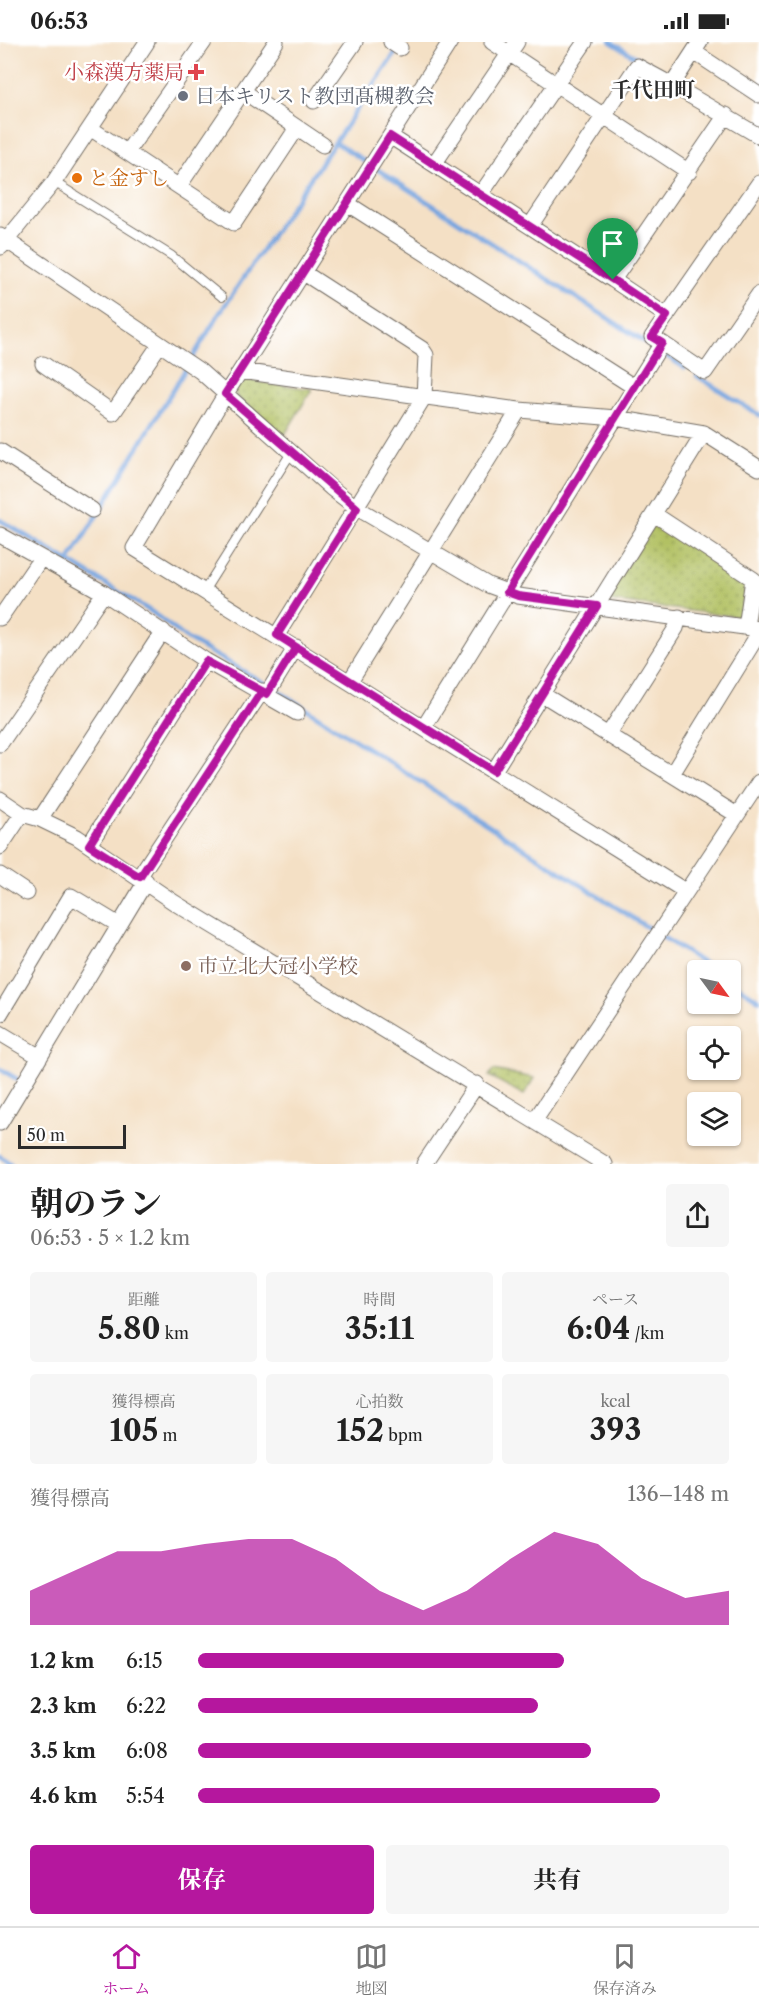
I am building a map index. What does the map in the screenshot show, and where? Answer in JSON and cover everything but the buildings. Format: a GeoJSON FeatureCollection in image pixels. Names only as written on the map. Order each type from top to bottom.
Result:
{"type":"FeatureCollection","features":[{"type":"Feature","properties":{"kind":"street"},"geometry":{"type":"LineString","coordinates":[[147,42],[54,182],[2,241],[200,371],[291,453],[357,508],[489,585],[518,596],[679,616],[755,630]]}},
{"type":"Feature","properties":{"kind":"street"},"geometry":{"type":"LineString","coordinates":[[127,152],[204,42]]}},
{"type":"Feature","properties":{"kind":"street"},"geometry":{"type":"LineString","coordinates":[[179,186],[276,42]]}},
{"type":"Feature","properties":{"kind":"street"},"geometry":{"type":"LineString","coordinates":[[314,101],[355,42]]}},
{"type":"Feature","properties":{"kind":"street"},"geometry":{"type":"LineString","coordinates":[[450,42],[225,394],[134,548],[685,891]]}},
{"type":"Feature","properties":{"kind":"street"},"geometry":{"type":"LineString","coordinates":[[492,42],[513,48],[555,85],[689,172]]}},
{"type":"Feature","properties":{"kind":"street"},"geometry":{"type":"LineString","coordinates":[[481,195],[585,42]]}},
{"type":"Feature","properties":{"kind":"street"},"geometry":{"type":"LineString","coordinates":[[672,86],[695,46],[759,95]]}},
{"type":"Feature","properties":{"kind":"street"},"geometry":{"type":"LineString","coordinates":[[434,164],[513,48]]}},
{"type":"Feature","properties":{"kind":"street"},"geometry":{"type":"LineString","coordinates":[[530,226],[638,66],[759,136]]}},
{"type":"Feature","properties":{"kind":"street"},"geometry":{"type":"LineString","coordinates":[[243,91],[323,145]]}},
{"type":"Feature","properties":{"kind":"street"},"geometry":{"type":"LineString","coordinates":[[613,280],[726,115]]}},
{"type":"Feature","properties":{"kind":"street"},"geometry":{"type":"LineString","coordinates":[[90,128],[234,223],[297,128]]}},
{"type":"Feature","properties":{"kind":"street"},"geometry":{"type":"LineString","coordinates":[[390,136],[667,316]]}},
{"type":"Feature","properties":{"kind":"street"},"geometry":{"type":"LineString","coordinates":[[759,183],[652,337],[705,372],[759,294]]}},
{"type":"Feature","properties":{"kind":"street"},"geometry":{"type":"LineString","coordinates":[[348,204],[634,387]]}},
{"type":"Feature","properties":{"kind":"street"},"geometry":{"type":"LineString","coordinates":[[277,635],[424,397],[426,355],[422,350],[304,273]]}},
{"type":"Feature","properties":{"kind":"street"},"geometry":{"type":"LineString","coordinates":[[424,727],[662,343]]}},
{"type":"Feature","properties":{"kind":"street"},"geometry":{"type":"LineString","coordinates":[[43,364],[112,413],[160,344]]}},
{"type":"Feature","properties":{"kind":"street"},"geometry":{"type":"LineString","coordinates":[[241,371],[519,410],[616,418],[704,433],[759,468]]}},
{"type":"Feature","properties":{"kind":"street"},"geometry":{"type":"LineString","coordinates":[[350,681],[519,410]]}},
{"type":"Feature","properties":{"kind":"street"},"geometry":{"type":"LineString","coordinates":[[494,771],[704,433]]}},
{"type":"Feature","properties":{"kind":"street"},"geometry":{"type":"LineString","coordinates":[[0,451],[92,510]]}},
{"type":"Feature","properties":{"kind":"street"},"geometry":{"type":"LineString","coordinates":[[654,514],[753,579],[755,630],[672,774]]}},
{"type":"Feature","properties":{"kind":"street"},"geometry":{"type":"LineString","coordinates":[[0,535],[104,593],[206,661],[297,712]]}},
{"type":"Feature","properties":{"kind":"street"},"geometry":{"type":"LineString","coordinates":[[0,618],[41,558]]}},
{"type":"Feature","properties":{"kind":"street"},"geometry":{"type":"LineString","coordinates":[[0,744],[104,593]]}},
{"type":"Feature","properties":{"kind":"street"},"geometry":{"type":"LineString","coordinates":[[608,735],[676,627],[679,616]]}},
{"type":"Feature","properties":{"kind":"street"},"geometry":{"type":"LineString","coordinates":[[40,819],[163,631]]}},
{"type":"Feature","properties":{"kind":"street"},"geometry":{"type":"LineString","coordinates":[[1,1119],[119,925],[142,879],[296,647]]}},
{"type":"Feature","properties":{"kind":"street"},"geometry":{"type":"LineString","coordinates":[[89,845],[206,661]]}},
{"type":"Feature","properties":{"kind":"street"},"geometry":{"type":"LineString","coordinates":[[542,694],[737,815]]}},
{"type":"Feature","properties":{"kind":"street"},"geometry":{"type":"LineString","coordinates":[[535,1120],[759,782]]}},
{"type":"Feature","properties":{"kind":"street"},"geometry":{"type":"LineString","coordinates":[[0,799],[22,814],[40,819],[89,845],[175,903],[606,1164]]}},
{"type":"Feature","properties":{"kind":"street"},"geometry":{"type":"LineString","coordinates":[[0,847],[22,814]]}},
{"type":"Feature","properties":{"kind":"street"},"geometry":{"type":"LineString","coordinates":[[0,875],[27,892]]}},
{"type":"Feature","properties":{"kind":"street"},"geometry":{"type":"LineString","coordinates":[[0,1014],[71,896],[119,925]]}},
{"type":"Feature","properties":{"kind":"street"},"geometry":{"type":"LineString","coordinates":[[0,1033],[40,1057]]}},
{"type":"Feature","properties":{"kind":"street"},"geometry":{"type":"LineString","coordinates":[[424,1164],[477,1084]]}},
{"type":"Feature","properties":{"kind":"lane"},"geometry":{"type":"LineString","coordinates":[[54,182],[172,256],[222,297]]}},
{"type":"Feature","properties":{"kind":"lane"},"geometry":{"type":"LineString","coordinates":[[204,591],[291,453]]}},
{"type":"Feature","properties":{"kind":"green space"},"geometry":{"type":"Polygon","coordinates":[[[246,380],[312,389],[284,436],[236,396],[235,390],[240,382],[246,380]]]}},
{"type":"Feature","properties":{"kind":"green space"},"geometry":{"type":"Polygon","coordinates":[[[659,522],[747,583],[740,617],[609,601],[607,596],[653,524],[659,522]]]}},
{"type":"Feature","properties":{"kind":"green space"},"geometry":{"type":"Polygon","coordinates":[[[493,1070],[534,1078],[524,1095],[489,1076],[493,1070]]]}},
{"type":"Feature","properties":{"kind":"waterway"},"geometry":{"type":"LineString","coordinates":[[611,42],[642,61]]}},
{"type":"Feature","properties":{"kind":"waterway"},"geometry":{"type":"LineString","coordinates":[[68,563],[219,314],[396,52]]}},
{"type":"Feature","properties":{"kind":"waterway"},"geometry":{"type":"LineString","coordinates":[[335,142],[685,368]]}},
{"type":"Feature","properties":{"kind":"waterway"},"geometry":{"type":"LineString","coordinates":[[697,376],[759,415]]}},
{"type":"Feature","properties":{"kind":"waterway"},"geometry":{"type":"LineString","coordinates":[[0,520],[152,612],[187,639],[280,692],[698,960]]}},
{"type":"Feature","properties":{"kind":"waterway"},"geometry":{"type":"LineString","coordinates":[[741,988],[759,1000]]}},
{"type":"Feature","properties":{"kind":"waterway"},"geometry":{"type":"LineString","coordinates":[[0,1069],[17,1079]]}},
{"type":"Feature","properties":{"kind":"waterway"},"geometry":{"type":"LineString","coordinates":[[0,1156],[11,1164]]}},
{"type":"Feature","properties":{"kind":"place","name":"小森漢方薬局"},"geometry":{"type":"Point","coordinates":[196,72]}},
{"type":"Feature","properties":{"kind":"place","name":"日本キリスト教団髙槻教会"},"geometry":{"type":"Point","coordinates":[183,96]}},
{"type":"Feature","properties":{"kind":"place","name":"と金すし"},"geometry":{"type":"Point","coordinates":[77,178]}},
{"type":"Feature","properties":{"kind":"place","name":"市立北大冠小学校"},"geometry":{"type":"Point","coordinates":[186,966]}},
{"type":"Feature","properties":{"kind":"district","name":"千代田町"},"geometry":{"type":"Point","coordinates":[653,89]}},
{"type":"Feature","properties":{"kind":"route"},"geometry":{"type":"LineString","coordinates":[[613,280],[390,136],[225,394],[331,488],[357,508],[277,635],[296,647],[267,694],[262,691],[206,661],[89,845],[140,877],[262,691],[267,694],[296,647],[494,771],[597,606],[518,596],[507,592],[662,343],[652,337],[667,316],[613,280]]}}]}
